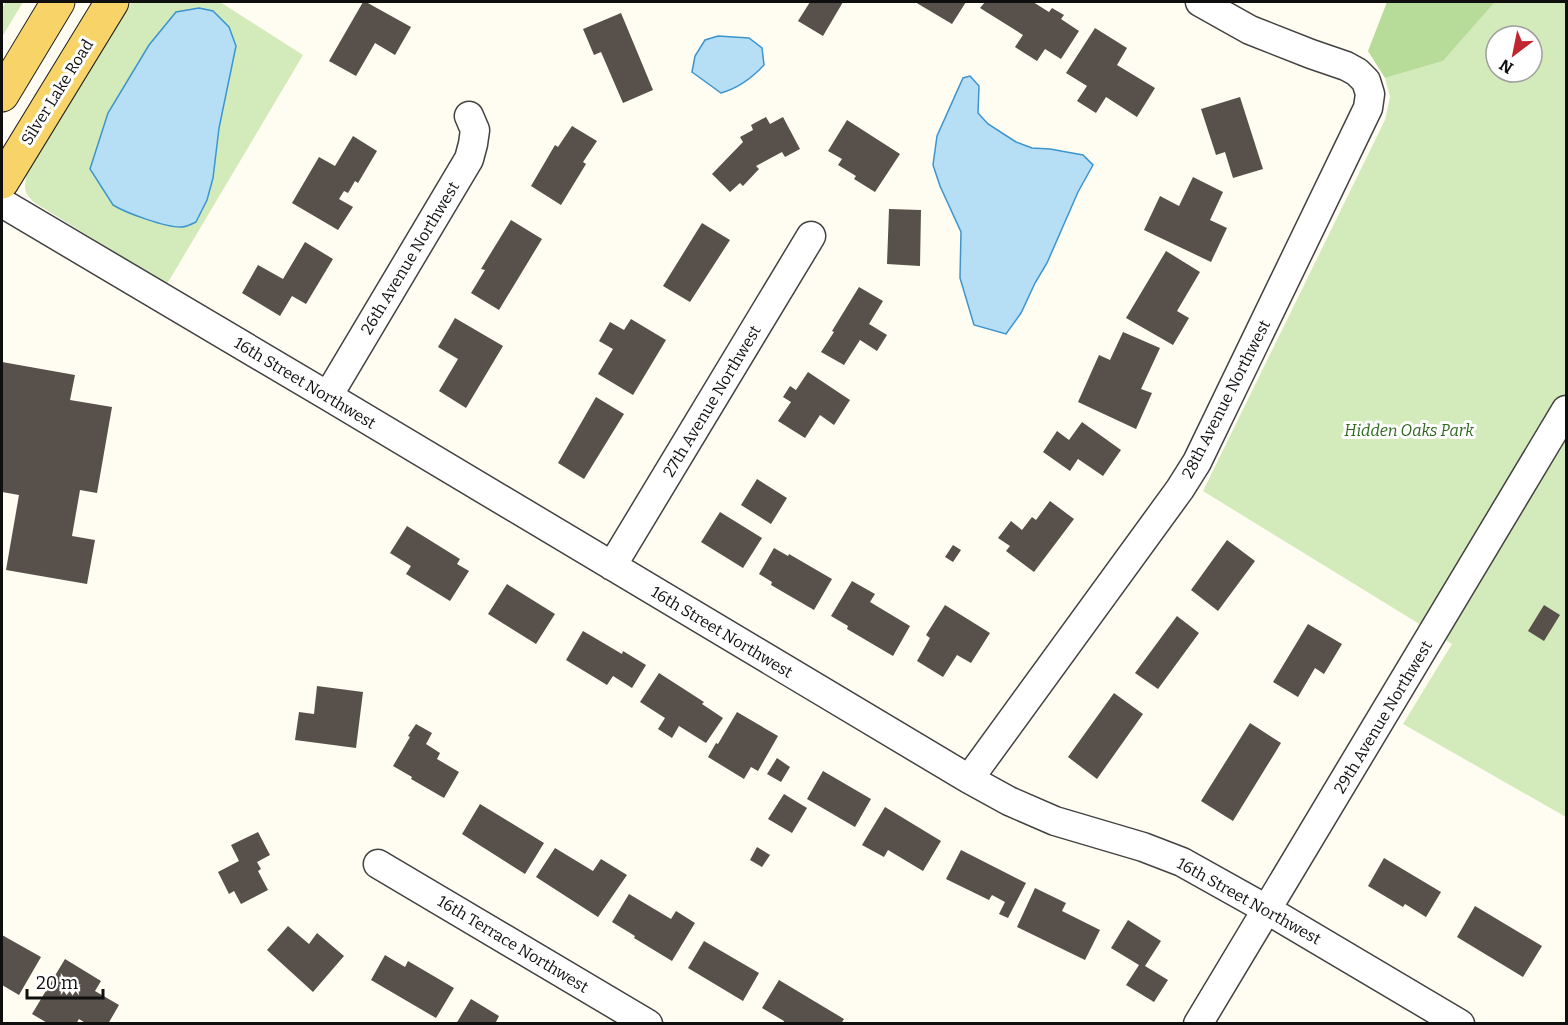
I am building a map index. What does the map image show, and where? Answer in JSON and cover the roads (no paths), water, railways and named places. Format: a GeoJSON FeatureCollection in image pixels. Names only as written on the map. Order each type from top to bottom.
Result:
{"type":"FeatureCollection","features":[{"type":"Feature","properties":{"kind":"main road"},"geometry":{"type":"LineString","coordinates":[[2,95],[58,2]]}},
{"type":"Feature","properties":{"kind":"main road","name":"Silver Lake Road"},"geometry":{"type":"LineString","coordinates":[[2,182],[112,2]]}},
{"type":"Feature","properties":{"kind":"street","name":"28th Avenue Northwest"},"geometry":{"type":"LineString","coordinates":[[969,779],[1180,489],[1197,462],[1368,108],[1370,94],[1366,81],[1357,72],[1250,30],[1200,2]]}},
{"type":"Feature","properties":{"kind":"street","name":"26th Avenue Northwest"},"geometry":{"type":"LineString","coordinates":[[328,396],[469,159],[475,130],[469,116]]}},
{"type":"Feature","properties":{"kind":"street","name":"16th Street Northwest"},"geometry":{"type":"LineString","coordinates":[[2,203],[969,779],[1009,801],[1055,821],[1133,844],[1182,862],[1460,1023]]}},
{"type":"Feature","properties":{"kind":"street","name":"27th Avenue Northwest"},"geometry":{"type":"LineString","coordinates":[[612,566],[811,236]]}},
{"type":"Feature","properties":{"kind":"street","name":"29th Avenue Northwest"},"geometry":{"type":"LineString","coordinates":[[1198,1023],[1566,410]]}},
{"type":"Feature","properties":{"kind":"street","name":"16th Terrace Northwest"},"geometry":{"type":"LineString","coordinates":[[378,864],[648,1023]]}},
{"type":"Feature","properties":{"kind":"water"},"geometry":{"type":"Polygon","coordinates":[[[199,8],[213,11],[229,27],[236,46],[219,128],[213,178],[207,200],[196,222],[175,227],[127,212],[113,205],[90,169],[108,113],[149,45],[176,12],[199,8]]]}},
{"type":"Feature","properties":{"kind":"water"},"geometry":{"type":"Polygon","coordinates":[[[718,36],[749,38],[762,48],[764,65],[745,82],[721,93],[692,72],[695,56],[705,40],[718,36]]]}},
{"type":"Feature","properties":{"kind":"water"},"geometry":{"type":"Polygon","coordinates":[[[970,76],[979,86],[978,113],[988,124],[1016,142],[1032,148],[1083,155],[1093,165],[1078,192],[1047,263],[1021,313],[1006,334],[974,325],[960,278],[961,232],[933,165],[937,136],[963,78],[970,76]]]}},
{"type":"Feature","properties":{"kind":"park label","name":"Hidden Oaks Park"},"geometry":{"type":"Point","coordinates":[1409,430]}}]}
